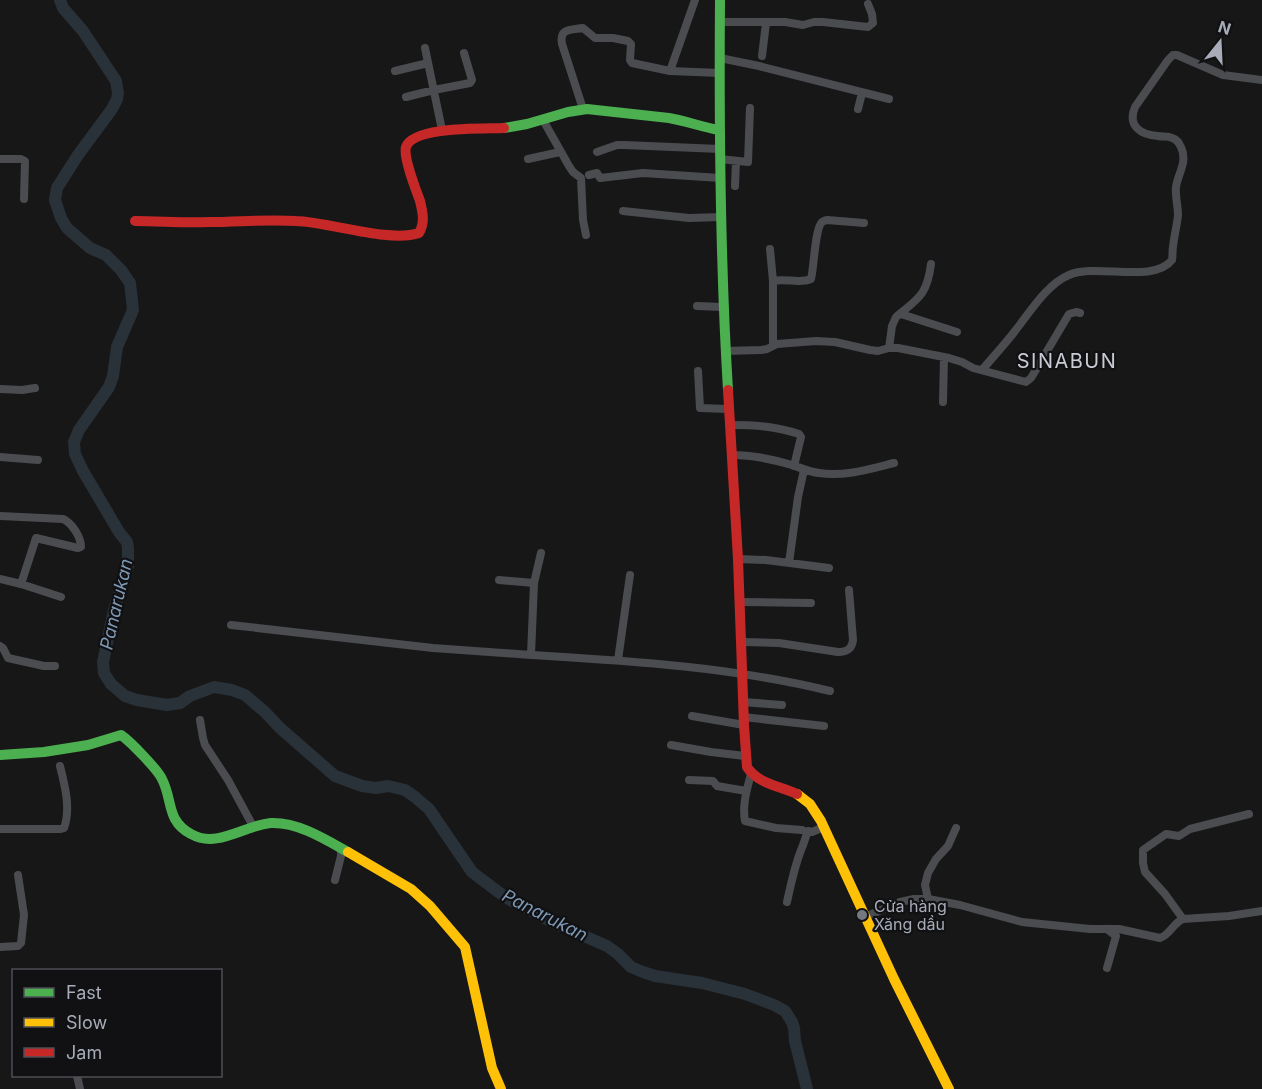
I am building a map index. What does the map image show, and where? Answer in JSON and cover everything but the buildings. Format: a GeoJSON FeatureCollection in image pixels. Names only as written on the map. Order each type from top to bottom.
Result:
{"type":"FeatureCollection","features":[{"type":"Feature","properties":{"kind":"street"},"geometry":{"type":"LineString","coordinates":[[670,71],[695,0]]}},
{"type":"Feature","properties":{"kind":"street"},"geometry":{"type":"LineString","coordinates":[[720,0],[719,130],[723,307],[738,559],[747,769],[760,780],[802,798],[815,810],[949,1089]]}},
{"type":"Feature","properties":{"kind":"street"},"geometry":{"type":"LineString","coordinates":[[720,22],[785,22],[803,25],[823,22],[868,27],[873,23],[873,14],[868,4]]}},
{"type":"Feature","properties":{"kind":"street"},"geometry":{"type":"LineString","coordinates":[[762,56],[766,23]]}},
{"type":"Feature","properties":{"kind":"street"},"geometry":{"type":"LineString","coordinates":[[583,109],[561,44],[561,34],[564,32],[583,28],[595,38],[626,40],[631,44],[630,62],[670,71],[720,73]]}},
{"type":"Feature","properties":{"kind":"street"},"geometry":{"type":"LineString","coordinates":[[425,48],[442,130]]}},
{"type":"Feature","properties":{"kind":"street"},"geometry":{"type":"LineString","coordinates":[[406,97],[471,82],[464,53]]}},
{"type":"Feature","properties":{"kind":"street"},"geometry":{"type":"LineString","coordinates":[[982,370],[1017,329],[1030,309],[1068,275],[1085,271],[1154,270],[1165,267],[1172,260],[1178,216],[1176,188],[1184,156],[1177,140],[1144,132],[1137,129],[1132,122],[1135,107],[1168,60],[1173,55],[1177,55],[1223,75],[1262,80]]}},
{"type":"Feature","properties":{"kind":"street"},"geometry":{"type":"LineString","coordinates":[[720,58],[889,99]]}},
{"type":"Feature","properties":{"kind":"street"},"geometry":{"type":"LineString","coordinates":[[395,71],[428,63]]}},
{"type":"Feature","properties":{"kind":"street"},"geometry":{"type":"LineString","coordinates":[[858,109],[862,93]]}},
{"type":"Feature","properties":{"kind":"street"},"geometry":{"type":"LineString","coordinates":[[597,152],[617,145],[720,154],[736,161],[748,162],[750,108]]}},
{"type":"Feature","properties":{"kind":"street"},"geometry":{"type":"LineString","coordinates":[[135,220],[215,222],[291,220],[373,233],[415,234],[422,230],[423,216],[405,149],[412,139],[442,130],[502,128],[583,109],[653,115],[719,130]]}},
{"type":"Feature","properties":{"kind":"street"},"geometry":{"type":"LineString","coordinates":[[543,120],[573,172],[581,178],[586,235]]}},
{"type":"Feature","properties":{"kind":"street"},"geometry":{"type":"LineString","coordinates":[[528,159],[560,152]]}},
{"type":"Feature","properties":{"kind":"street"},"geometry":{"type":"LineString","coordinates":[[0,159],[25,161],[24,199]]}},
{"type":"Feature","properties":{"kind":"street"},"geometry":{"type":"LineString","coordinates":[[735,186],[736,161]]}},
{"type":"Feature","properties":{"kind":"street"},"geometry":{"type":"LineString","coordinates":[[590,176],[597,173],[600,178],[650,173],[720,178]]}},
{"type":"Feature","properties":{"kind":"street"},"geometry":{"type":"LineString","coordinates":[[623,211],[689,218],[722,217]]}},
{"type":"Feature","properties":{"kind":"street"},"geometry":{"type":"LineString","coordinates":[[773,281],[811,279],[817,237],[823,221],[864,223]]}},
{"type":"Feature","properties":{"kind":"street"},"geometry":{"type":"LineString","coordinates":[[770,249],[773,281],[773,345]]}},
{"type":"Feature","properties":{"kind":"street"},"geometry":{"type":"LineString","coordinates":[[888,348],[896,317],[922,294],[928,281],[931,264]]}},
{"type":"Feature","properties":{"kind":"street"},"geometry":{"type":"LineString","coordinates":[[697,306],[723,307]]}},
{"type":"Feature","properties":{"kind":"street"},"geometry":{"type":"LineString","coordinates":[[725,351],[767,349],[786,342],[825,341],[878,351],[898,348],[944,357],[973,368],[1026,382],[1069,314],[1080,313]]}},
{"type":"Feature","properties":{"kind":"street"},"geometry":{"type":"LineString","coordinates":[[901,314],[957,332]]}},
{"type":"Feature","properties":{"kind":"street"},"geometry":{"type":"LineString","coordinates":[[943,402],[944,357]]}},
{"type":"Feature","properties":{"kind":"street"},"geometry":{"type":"LineString","coordinates":[[698,371],[700,408],[728,408]]}},
{"type":"Feature","properties":{"kind":"street"},"geometry":{"type":"LineString","coordinates":[[0,389],[35,388]]}},
{"type":"Feature","properties":{"kind":"street"},"geometry":{"type":"LineString","coordinates":[[730,424],[764,425],[799,434],[801,437],[794,466]]}},
{"type":"Feature","properties":{"kind":"street"},"geometry":{"type":"LineString","coordinates":[[731,455],[750,455],[819,473],[840,474],[894,464]]}},
{"type":"Feature","properties":{"kind":"street"},"geometry":{"type":"LineString","coordinates":[[0,457],[38,460]]}},
{"type":"Feature","properties":{"kind":"street"},"geometry":{"type":"LineString","coordinates":[[789,563],[804,470]]}},
{"type":"Feature","properties":{"kind":"street"},"geometry":{"type":"LineString","coordinates":[[0,516],[63,519],[70,523],[81,541],[81,546],[78,548],[36,538],[21,584]]}},
{"type":"Feature","properties":{"kind":"street"},"geometry":{"type":"LineString","coordinates":[[531,655],[534,583],[541,553]]}},
{"type":"Feature","properties":{"kind":"street"},"geometry":{"type":"LineString","coordinates":[[738,559],[829,568]]}},
{"type":"Feature","properties":{"kind":"street"},"geometry":{"type":"LineString","coordinates":[[618,660],[630,575]]}},
{"type":"Feature","properties":{"kind":"street"},"geometry":{"type":"LineString","coordinates":[[0,579],[61,597]]}},
{"type":"Feature","properties":{"kind":"street"},"geometry":{"type":"LineString","coordinates":[[500,580],[534,583]]}},
{"type":"Feature","properties":{"kind":"street"},"geometry":{"type":"LineString","coordinates":[[742,642],[779,643],[845,652],[851,647],[853,640],[849,590]]}},
{"type":"Feature","properties":{"kind":"street"},"geometry":{"type":"LineString","coordinates":[[740,602],[811,603]]}},
{"type":"Feature","properties":{"kind":"street"},"geometry":{"type":"LineString","coordinates":[[231,625],[433,648],[618,660],[742,674],[830,691]]}},
{"type":"Feature","properties":{"kind":"street"},"geometry":{"type":"LineString","coordinates":[[0,646],[8,658],[44,666],[55,666]]}},
{"type":"Feature","properties":{"kind":"street"},"geometry":{"type":"LineString","coordinates":[[743,702],[782,705]]}},
{"type":"Feature","properties":{"kind":"street"},"geometry":{"type":"LineString","coordinates":[[692,716],[825,726]]}},
{"type":"Feature","properties":{"kind":"street"},"geometry":{"type":"LineString","coordinates":[[200,720],[205,745],[228,780],[253,826]]}},
{"type":"Feature","properties":{"kind":"street"},"geometry":{"type":"LineString","coordinates":[[0,755],[44,752],[88,745],[121,735],[161,776],[173,817],[181,828],[198,838],[223,836],[253,826],[272,823],[291,825],[341,848],[410,888],[462,942],[466,951],[492,1068],[501,1089]]}},
{"type":"Feature","properties":{"kind":"street"},"geometry":{"type":"LineString","coordinates":[[670,745],[745,756]]}},
{"type":"Feature","properties":{"kind":"street"},"geometry":{"type":"LineString","coordinates":[[0,830],[64,828],[67,802],[60,766]]}},
{"type":"Feature","properties":{"kind":"street"},"geometry":{"type":"LineString","coordinates":[[751,774],[746,791],[745,821],[776,828],[802,830]]}},
{"type":"Feature","properties":{"kind":"street"},"geometry":{"type":"LineString","coordinates":[[689,780],[713,781],[717,786],[746,791]]}},
{"type":"Feature","properties":{"kind":"street"},"geometry":{"type":"LineString","coordinates":[[1183,919],[1165,894],[1144,872],[1143,850],[1166,834],[1179,836],[1190,829],[1250,814]]}},
{"type":"Feature","properties":{"kind":"street"},"geometry":{"type":"LineString","coordinates":[[787,902],[797,859],[805,837],[808,831],[812,832],[824,827]]}},
{"type":"Feature","properties":{"kind":"street"},"geometry":{"type":"LineString","coordinates":[[928,899],[925,885],[928,873],[936,859],[948,846],[956,828]]}},
{"type":"Feature","properties":{"kind":"street"},"geometry":{"type":"LineString","coordinates":[[335,880],[341,848]]}},
{"type":"Feature","properties":{"kind":"street"},"geometry":{"type":"LineString","coordinates":[[0,947],[21,944],[24,915],[18,875]]}},
{"type":"Feature","properties":{"kind":"street"},"geometry":{"type":"LineString","coordinates":[[865,917],[900,902],[928,899],[1022,922],[1129,931],[1160,938],[1183,919],[1229,916],[1262,910]]}},
{"type":"Feature","properties":{"kind":"street"},"geometry":{"type":"LineString","coordinates":[[1105,929],[1116,936],[1107,968]]}},
{"type":"Feature","properties":{"kind":"waterway","name":"Panarukan"},"geometry":{"type":"LineString","coordinates":[[60,0],[63,8],[83,31],[116,81],[118,93],[112,109],[57,188],[55,200],[67,228],[90,248],[106,255],[130,283],[133,310],[117,347],[113,376],[109,387],[79,430],[74,442],[75,454],[83,471],[127,542],[128,548],[128,566],[114,610],[103,662],[104,673],[111,684],[125,696],[167,705],[180,703],[190,696],[214,687],[245,695],[335,776],[362,786],[376,788],[388,786],[405,790],[415,797],[429,809],[472,872],[505,897],[554,923],[607,946],[631,967],[643,972],[745,994],[785,1011],[794,1028],[807,1089]]}},
{"type":"Feature","properties":{"kind":"traffic: fast"},"geometry":{"type":"LineString","coordinates":[[720,0],[721,195],[728,390]]}},
{"type":"Feature","properties":{"kind":"traffic: fast"},"geometry":{"type":"LineString","coordinates":[[504,128],[587,109],[669,118],[719,130]]}},
{"type":"Feature","properties":{"kind":"traffic: fast"},"geometry":{"type":"LineString","coordinates":[[0,755],[44,752],[88,745],[121,735],[159,775],[177,823],[191,834],[201,838],[221,838],[261,825],[281,823],[311,832],[348,852]]}},
{"type":"Feature","properties":{"kind":"traffic: slow"},"geometry":{"type":"LineString","coordinates":[[797,794],[810,804],[821,821],[894,979],[949,1089]]}},
{"type":"Feature","properties":{"kind":"traffic: slow"},"geometry":{"type":"LineString","coordinates":[[348,852],[411,889],[430,906],[465,947],[492,1068],[501,1089]]}},
{"type":"Feature","properties":{"kind":"traffic: jam"},"geometry":{"type":"LineString","coordinates":[[135,221],[285,220],[310,222],[376,234],[419,233],[423,222],[422,210],[406,152],[406,147],[411,140],[435,132],[504,128]]}},
{"type":"Feature","properties":{"kind":"traffic: jam"},"geometry":{"type":"LineString","coordinates":[[728,390],[747,767],[763,781],[797,794]]}},
{"type":"Feature","properties":{"kind":"place","name":"Cửa hàng Xăng dầu"},"geometry":{"type":"Point","coordinates":[862,915]}},
{"type":"Feature","properties":{"kind":"district","name":"SINABUN"},"geometry":{"type":"Point","coordinates":[1067,361]}}]}
